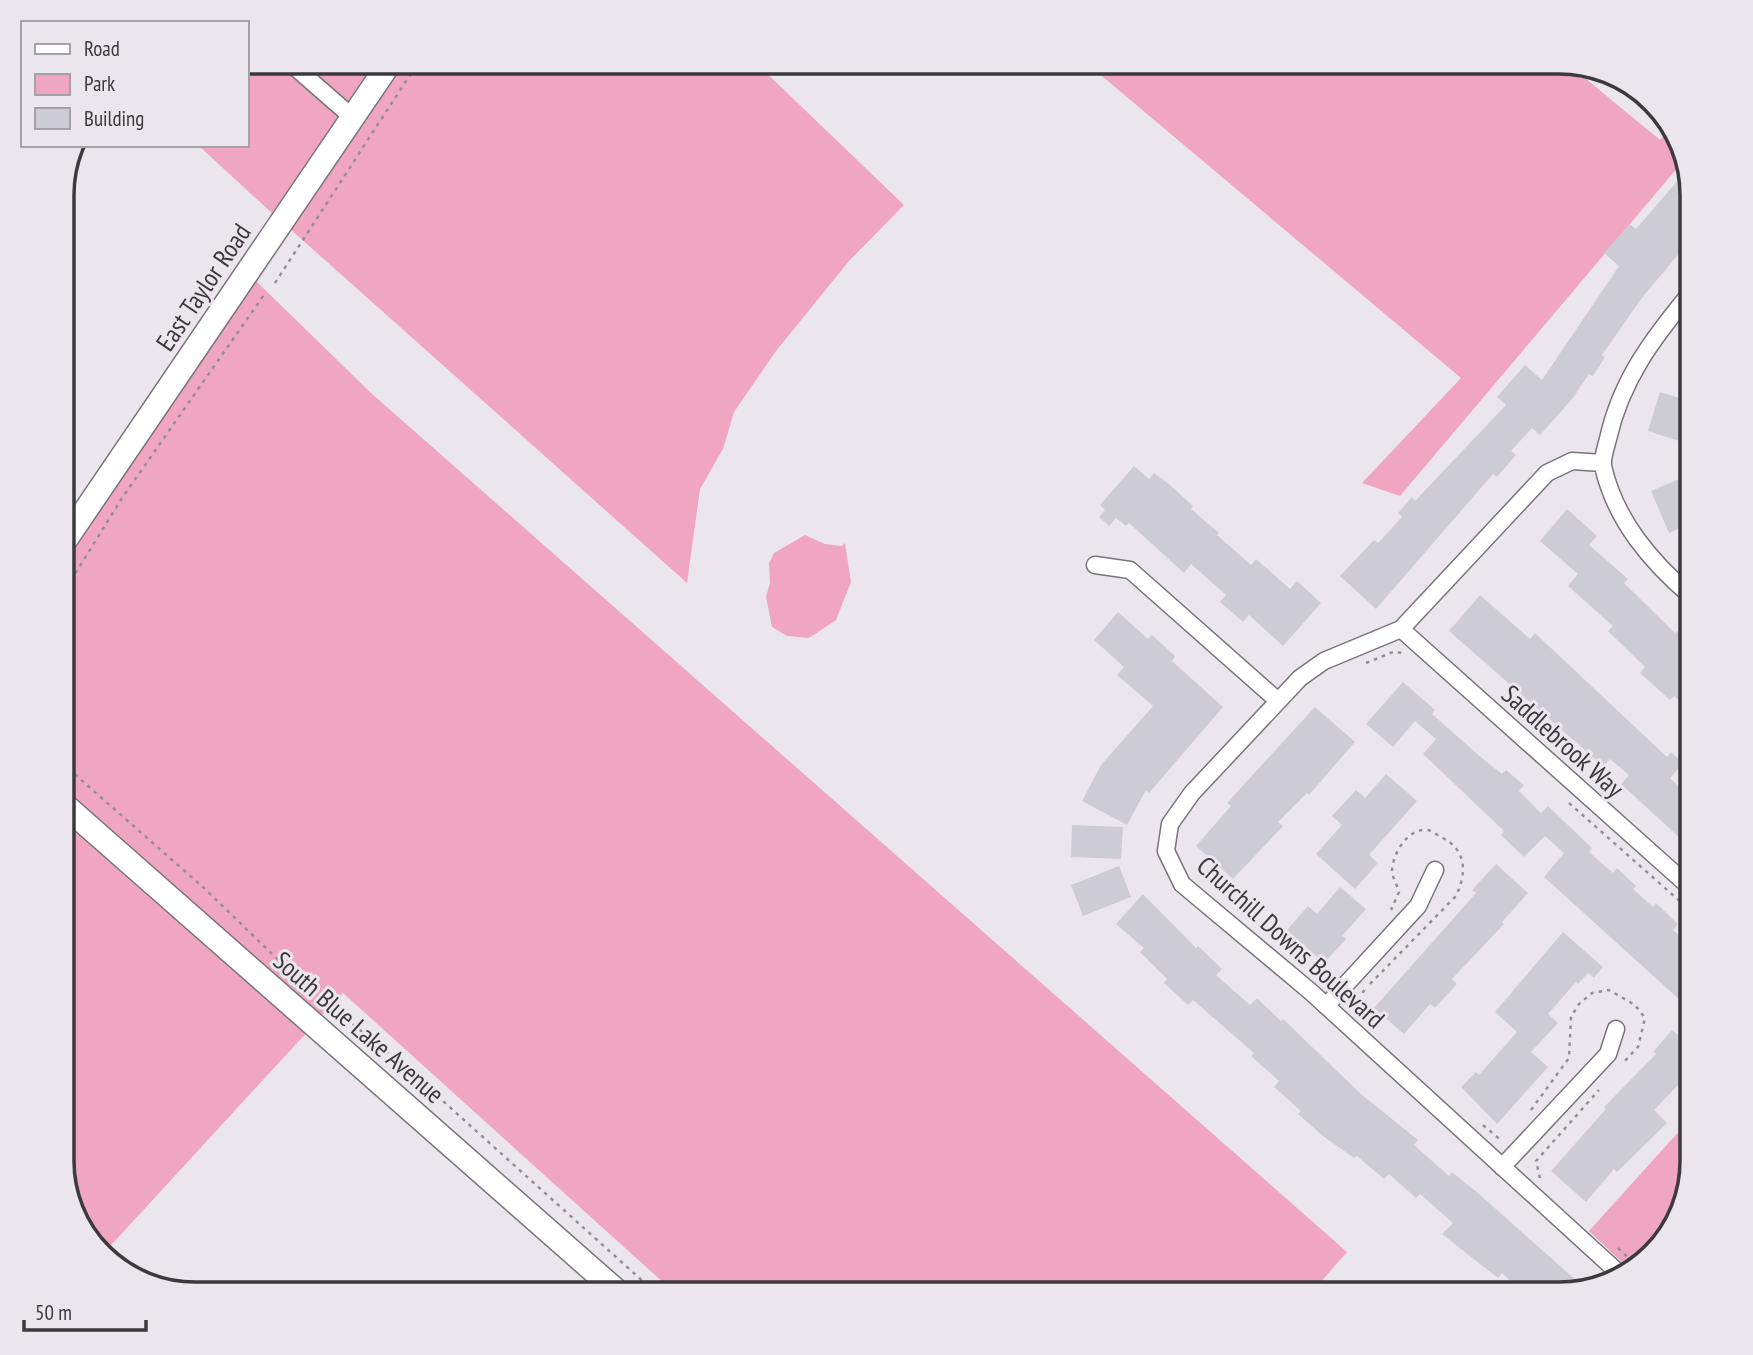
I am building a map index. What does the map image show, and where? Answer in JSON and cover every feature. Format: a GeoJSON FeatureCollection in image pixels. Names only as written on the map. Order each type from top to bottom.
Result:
{"type":"FeatureCollection","features":[{"type":"Feature","properties":{"kind":"main road","name":"East Taylor Road"},"geometry":{"type":"LineString","coordinates":[[74,527],[382,74]]}},
{"type":"Feature","properties":{"kind":"main road","name":"South Blue Lake Avenue"},"geometry":{"type":"LineString","coordinates":[[74,814],[605,1282]]}},
{"type":"Feature","properties":{"kind":"street"},"geometry":{"type":"LineString","coordinates":[[303,74],[352,117]]}},
{"type":"Feature","properties":{"kind":"street"},"geometry":{"type":"LineString","coordinates":[[1680,305],[1661,328],[1624,387],[1602,463],[1625,524],[1662,571],[1680,587]]}},
{"type":"Feature","properties":{"kind":"street","name":"Churchill Downs Boulevard"},"geometry":{"type":"LineString","coordinates":[[1602,463],[1572,461],[1547,473],[1401,629],[1324,661],[1300,678],[1192,793],[1170,824],[1166,851],[1182,884],[1326,1006],[1613,1268]]}},
{"type":"Feature","properties":{"kind":"street"},"geometry":{"type":"LineString","coordinates":[[1095,565],[1130,570],[1278,701]]}},
{"type":"Feature","properties":{"kind":"street","name":"Saddlebrook Way"},"geometry":{"type":"LineString","coordinates":[[1401,629],[1680,878]]}},
{"type":"Feature","properties":{"kind":"street"},"geometry":{"type":"LineString","coordinates":[[1326,1006],[1418,906],[1435,870]]}},
{"type":"Feature","properties":{"kind":"street"},"geometry":{"type":"LineString","coordinates":[[1502,1167],[1608,1054],[1616,1029]]}},
{"type":"Feature","properties":{"kind":"path"},"geometry":{"type":"LineString","coordinates":[[275,283],[411,74]]}},
{"type":"Feature","properties":{"kind":"path"},"geometry":{"type":"LineString","coordinates":[[74,576],[122,498],[266,292]]}},
{"type":"Feature","properties":{"kind":"path"},"geometry":{"type":"LineString","coordinates":[[1355,666],[1393,652],[1405,654]]}},
{"type":"Feature","properties":{"kind":"path"},"geometry":{"type":"LineString","coordinates":[[74,774],[204,888],[357,1032],[413,1074],[644,1282]]}},
{"type":"Feature","properties":{"kind":"path"},"geometry":{"type":"LineString","coordinates":[[1566,800],[1680,901]]}},
{"type":"Feature","properties":{"kind":"path"},"geometry":{"type":"LineString","coordinates":[[1352,1008],[1365,989],[1456,896],[1463,880],[1465,864],[1460,853],[1447,839],[1427,830],[1412,833],[1394,856],[1392,874],[1399,892],[1389,914]]}},
{"type":"Feature","properties":{"kind":"path"},"geometry":{"type":"LineString","coordinates":[[1526,1119],[1569,1058],[1572,1017],[1578,1004],[1592,993],[1609,990],[1635,1005],[1645,1018],[1638,1047],[1615,1072]]}},
{"type":"Feature","properties":{"kind":"path"},"geometry":{"type":"LineString","coordinates":[[1546,1184],[1539,1177],[1536,1161],[1606,1081]]}},
{"type":"Feature","properties":{"kind":"path"},"geometry":{"type":"LineString","coordinates":[[1483,1125],[1503,1142],[1512,1140]]}},
{"type":"Feature","properties":{"kind":"path"},"geometry":{"type":"LineString","coordinates":[[1616,1246],[1629,1259]]}},
{"type":"Feature","properties":{"kind":"green space"},"geometry":{"type":"Polygon","coordinates":[[[248,74],[290,74],[340,118],[274,215],[200,147],[248,147],[248,74]]]}},
{"type":"Feature","properties":{"kind":"green space"},"geometry":{"type":"Polygon","coordinates":[[[315,74],[369,74],[349,104],[315,74]]]}},
{"type":"Feature","properties":{"kind":"green space"},"geometry":{"type":"Polygon","coordinates":[[[393,74],[768,74],[904,205],[849,261],[776,351],[734,412],[723,449],[700,489],[687,583],[289,228],[393,74]]]}},
{"type":"Feature","properties":{"kind":"green space"},"geometry":{"type":"Polygon","coordinates":[[[1099,74],[1574,75],[1584,77],[1660,140],[1664,135],[1676,169],[1400,496],[1362,483],[1461,378],[1099,74]]]}},
{"type":"Feature","properties":{"kind":"green space"},"geometry":{"type":"Polygon","coordinates":[[[254,279],[371,393],[1347,1252],[1321,1282],[663,1282],[343,993],[319,1018],[74,803],[74,544],[254,279]]]}},
{"type":"Feature","properties":{"kind":"green space"},"geometry":{"type":"Polygon","coordinates":[[[805,535],[825,544],[842,546],[845,543],[851,582],[836,620],[809,638],[787,636],[772,627],[766,597],[770,583],[769,563],[774,553],[805,535]]]}},
{"type":"Feature","properties":{"kind":"green space"},"geometry":{"type":"Polygon","coordinates":[[[74,825],[308,1031],[110,1247],[90,1221],[80,1200],[74,1169],[74,825]]]}},
{"type":"Feature","properties":{"kind":"green space"},"geometry":{"type":"Polygon","coordinates":[[[1680,1130],[1680,1161],[1673,1200],[1655,1234],[1638,1252],[1623,1263],[1589,1231],[1680,1130]]]}},
{"type":"Feature","properties":{"kind":"building"},"geometry":{"type":"Polygon","coordinates":[[[1678,180],[1680,252],[1641,299],[1602,355],[1605,357],[1593,376],[1589,374],[1573,398],[1540,435],[1532,428],[1511,451],[1516,455],[1497,477],[1493,474],[1376,609],[1340,576],[1374,540],[1378,543],[1402,517],[1398,513],[1412,497],[1415,501],[1506,405],[1497,397],[1525,365],[1542,380],[1619,266],[1604,253],[1630,224],[1636,229],[1678,180]]]}},
{"type":"Feature","properties":{"kind":"building"},"geometry":{"type":"Polygon","coordinates":[[[1660,392],[1680,398],[1680,441],[1648,431],[1660,392]]]}},
{"type":"Feature","properties":{"kind":"building"},"geometry":{"type":"Polygon","coordinates":[[[1134,466],[1149,479],[1154,473],[1169,484],[1193,506],[1191,509],[1219,533],[1217,535],[1251,565],[1256,559],[1290,589],[1297,581],[1321,603],[1283,646],[1249,615],[1243,622],[1220,602],[1226,595],[1191,564],[1184,573],[1129,523],[1126,526],[1116,518],[1109,526],[1099,517],[1105,510],[1100,505],[1134,466]]]}},
{"type":"Feature","properties":{"kind":"building"},"geometry":{"type":"Polygon","coordinates":[[[1680,479],[1680,528],[1669,533],[1651,491],[1680,479]]]}},
{"type":"Feature","properties":{"kind":"building"},"geometry":{"type":"Polygon","coordinates":[[[1567,509],[1597,536],[1589,545],[1628,579],[1624,583],[1675,633],[1677,631],[1680,634],[1680,701],[1674,696],[1670,700],[1640,673],[1645,667],[1608,631],[1613,626],[1568,586],[1578,574],[1540,541],[1567,509]]]}},
{"type":"Feature","properties":{"kind":"building"},"geometry":{"type":"Polygon","coordinates":[[[1480,595],[1530,639],[1535,633],[1667,757],[1671,752],[1680,760],[1680,766],[1670,778],[1680,788],[1680,838],[1621,784],[1629,775],[1610,759],[1603,766],[1449,631],[1480,595]]]}},
{"type":"Feature","properties":{"kind":"building"},"geometry":{"type":"Polygon","coordinates":[[[1118,612],[1148,639],[1152,635],[1175,656],[1172,661],[1223,707],[1149,793],[1146,790],[1127,825],[1082,801],[1101,765],[1153,706],[1117,675],[1124,667],[1094,640],[1118,612]]]}},
{"type":"Feature","properties":{"kind":"building"},"geometry":{"type":"Polygon","coordinates":[[[1403,682],[1435,710],[1432,714],[1483,759],[1502,774],[1506,770],[1524,785],[1519,791],[1541,813],[1548,806],[1592,848],[1589,852],[1613,873],[1617,868],[1636,886],[1633,889],[1653,907],[1656,903],[1678,924],[1673,930],[1680,936],[1680,1000],[1544,877],[1564,853],[1545,836],[1524,857],[1501,835],[1504,831],[1423,754],[1436,739],[1415,721],[1393,747],[1366,724],[1403,682]]]}},
{"type":"Feature","properties":{"kind":"building"},"geometry":{"type":"Polygon","coordinates":[[[1315,707],[1355,742],[1309,795],[1307,793],[1278,822],[1283,826],[1233,879],[1196,846],[1231,806],[1227,803],[1315,707]]]}},
{"type":"Feature","properties":{"kind":"building"},"geometry":{"type":"Polygon","coordinates":[[[1386,774],[1417,801],[1369,855],[1378,863],[1355,889],[1316,854],[1342,825],[1332,816],[1356,790],[1365,798],[1386,774]]]}},
{"type":"Feature","properties":{"kind":"building"},"geometry":{"type":"Polygon","coordinates":[[[1072,825],[1123,827],[1121,859],[1071,857],[1072,825]]]}},
{"type":"Feature","properties":{"kind":"building"},"geometry":{"type":"Polygon","coordinates":[[[1496,864],[1528,893],[1502,922],[1504,924],[1452,979],[1457,984],[1435,1008],[1430,1004],[1404,1034],[1374,1008],[1476,893],[1472,890],[1496,864]]]}},
{"type":"Feature","properties":{"kind":"building"},"geometry":{"type":"Polygon","coordinates":[[[1119,866],[1131,897],[1083,916],[1071,885],[1119,866]]]}},
{"type":"Feature","properties":{"kind":"building"},"geometry":{"type":"Polygon","coordinates":[[[1340,887],[1366,909],[1342,936],[1346,939],[1324,963],[1287,930],[1308,906],[1317,914],[1340,887]]]}},
{"type":"Feature","properties":{"kind":"building"},"geometry":{"type":"Polygon","coordinates":[[[1143,894],[1196,948],[1198,946],[1222,969],[1216,975],[1250,1005],[1257,998],[1281,1021],[1283,1019],[1361,1094],[1418,1140],[1414,1145],[1449,1176],[1452,1172],[1479,1194],[1576,1280],[1512,1282],[1502,1273],[1498,1278],[1442,1234],[1453,1223],[1420,1194],[1416,1198],[1389,1174],[1384,1179],[1357,1156],[1354,1158],[1323,1136],[1298,1114],[1301,1111],[1274,1087],[1279,1081],[1251,1056],[1254,1053],[1193,1000],[1188,1005],[1164,983],[1167,979],[1140,952],[1144,948],[1116,924],[1143,894]]]}},
{"type":"Feature","properties":{"kind":"building"},"geometry":{"type":"Polygon","coordinates":[[[1563,932],[1603,967],[1594,978],[1588,973],[1578,984],[1576,982],[1548,1014],[1558,1023],[1531,1052],[1548,1067],[1497,1124],[1461,1087],[1476,1072],[1479,1075],[1517,1032],[1495,1012],[1563,932]]]}},
{"type":"Feature","properties":{"kind":"building"},"geometry":{"type":"Polygon","coordinates":[[[1672,1030],[1680,1037],[1680,1083],[1654,1110],[1667,1123],[1617,1172],[1614,1169],[1586,1202],[1551,1171],[1606,1109],[1604,1107],[1656,1054],[1653,1052],[1672,1030]]]}}]}
